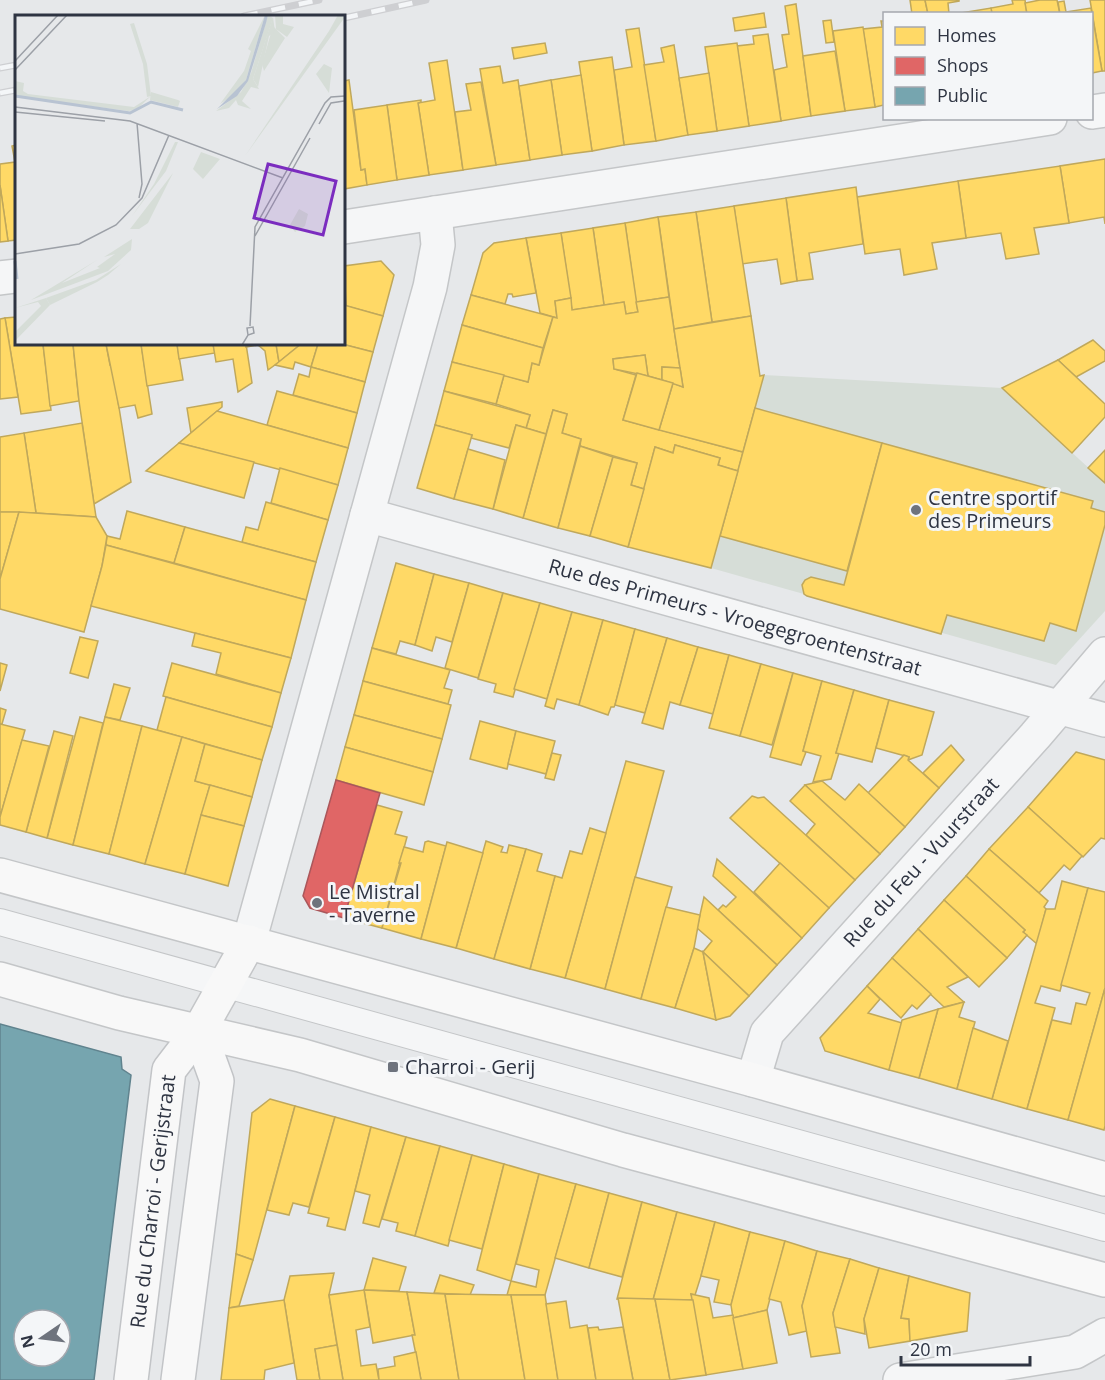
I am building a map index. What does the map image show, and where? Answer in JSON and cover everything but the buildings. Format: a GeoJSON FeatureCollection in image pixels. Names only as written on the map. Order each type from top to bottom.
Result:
{"type":"FeatureCollection","features":[{"type":"Feature","properties":{"kind":"main road"},"geometry":{"type":"LineString","coordinates":[[0,875],[753,1080],[1105,1179]]}},
{"type":"Feature","properties":{"kind":"main road","name":"Rue du Charroi - Gerijstraat"},"geometry":{"type":"LineString","coordinates":[[131,1380],[169,1070],[199,1031],[249,942]]}},
{"type":"Feature","properties":{"kind":"main road"},"geometry":{"type":"LineString","coordinates":[[0,979],[119,1013],[300,1055],[611,1146],[1105,1280]]}},
{"type":"Feature","properties":{"kind":"main road"},"geometry":{"type":"LineString","coordinates":[[178,1380],[217,1081],[199,1031]]}},
{"type":"Feature","properties":{"kind":"main road","name":"Rue du Charroi - Gerijstraat"},"geometry":{"type":"LineString","coordinates":[[153,1380],[170,1231],[199,1031]]}},
{"type":"Feature","properties":{"kind":"street"},"geometry":{"type":"LineString","coordinates":[[345,227],[1037,120]]}},
{"type":"Feature","properties":{"kind":"street"},"geometry":{"type":"LineString","coordinates":[[249,942],[430,287],[438,245],[435,213]]}},
{"type":"Feature","properties":{"kind":"street"},"geometry":{"type":"LineString","coordinates":[[0,278],[15,276]]}},
{"type":"Feature","properties":{"kind":"street","name":"Rue des Primeurs - Vroegegroentenstraat"},"geometry":{"type":"LineString","coordinates":[[367,515],[1105,720]]}},
{"type":"Feature","properties":{"kind":"street","name":"Rue du Feu - Vuurstraat"},"geometry":{"type":"LineString","coordinates":[[753,1080],[767,1034],[1105,654]]}},
{"type":"Feature","properties":{"kind":"street"},"geometry":{"type":"LineString","coordinates":[[900,1380],[1075,1352],[1105,1335]]}},
{"type":"Feature","properties":{"kind":"lane"},"geometry":{"type":"LineString","coordinates":[[0,922],[1105,1228]]}},
{"type":"Feature","properties":{"kind":"shaded area","name":"Centre sportif des Primeurs"},"geometry":{"type":"Polygon","coordinates":[[[764,375],[1002,388],[1105,483],[1105,611],[1056,665],[711,568],[764,375]]]}},
{"type":"Feature","properties":{"kind":"railway"},"geometry":{"type":"LineString","coordinates":[[249,15],[319,0]]}},
{"type":"Feature","properties":{"kind":"railway"},"geometry":{"type":"LineString","coordinates":[[345,18],[426,0]]}},
{"type":"Feature","properties":{"kind":"railway"},"geometry":{"type":"LineString","coordinates":[[0,68],[15,65]]}},
{"type":"Feature","properties":{"kind":"railway"},"geometry":{"type":"LineString","coordinates":[[0,93],[15,90]]}},
{"type":"Feature","properties":{"kind":"place","name":"Centre sportif des Primeurs"},"geometry":{"type":"Point","coordinates":[916,510]}},
{"type":"Feature","properties":{"kind":"place","name":"Le Mistral - Taverne"},"geometry":{"type":"Point","coordinates":[317,903]}},
{"type":"Feature","properties":{"kind":"place","name":"Charroi - Gerij"},"geometry":{"type":"Point","coordinates":[393,1067]}}]}
